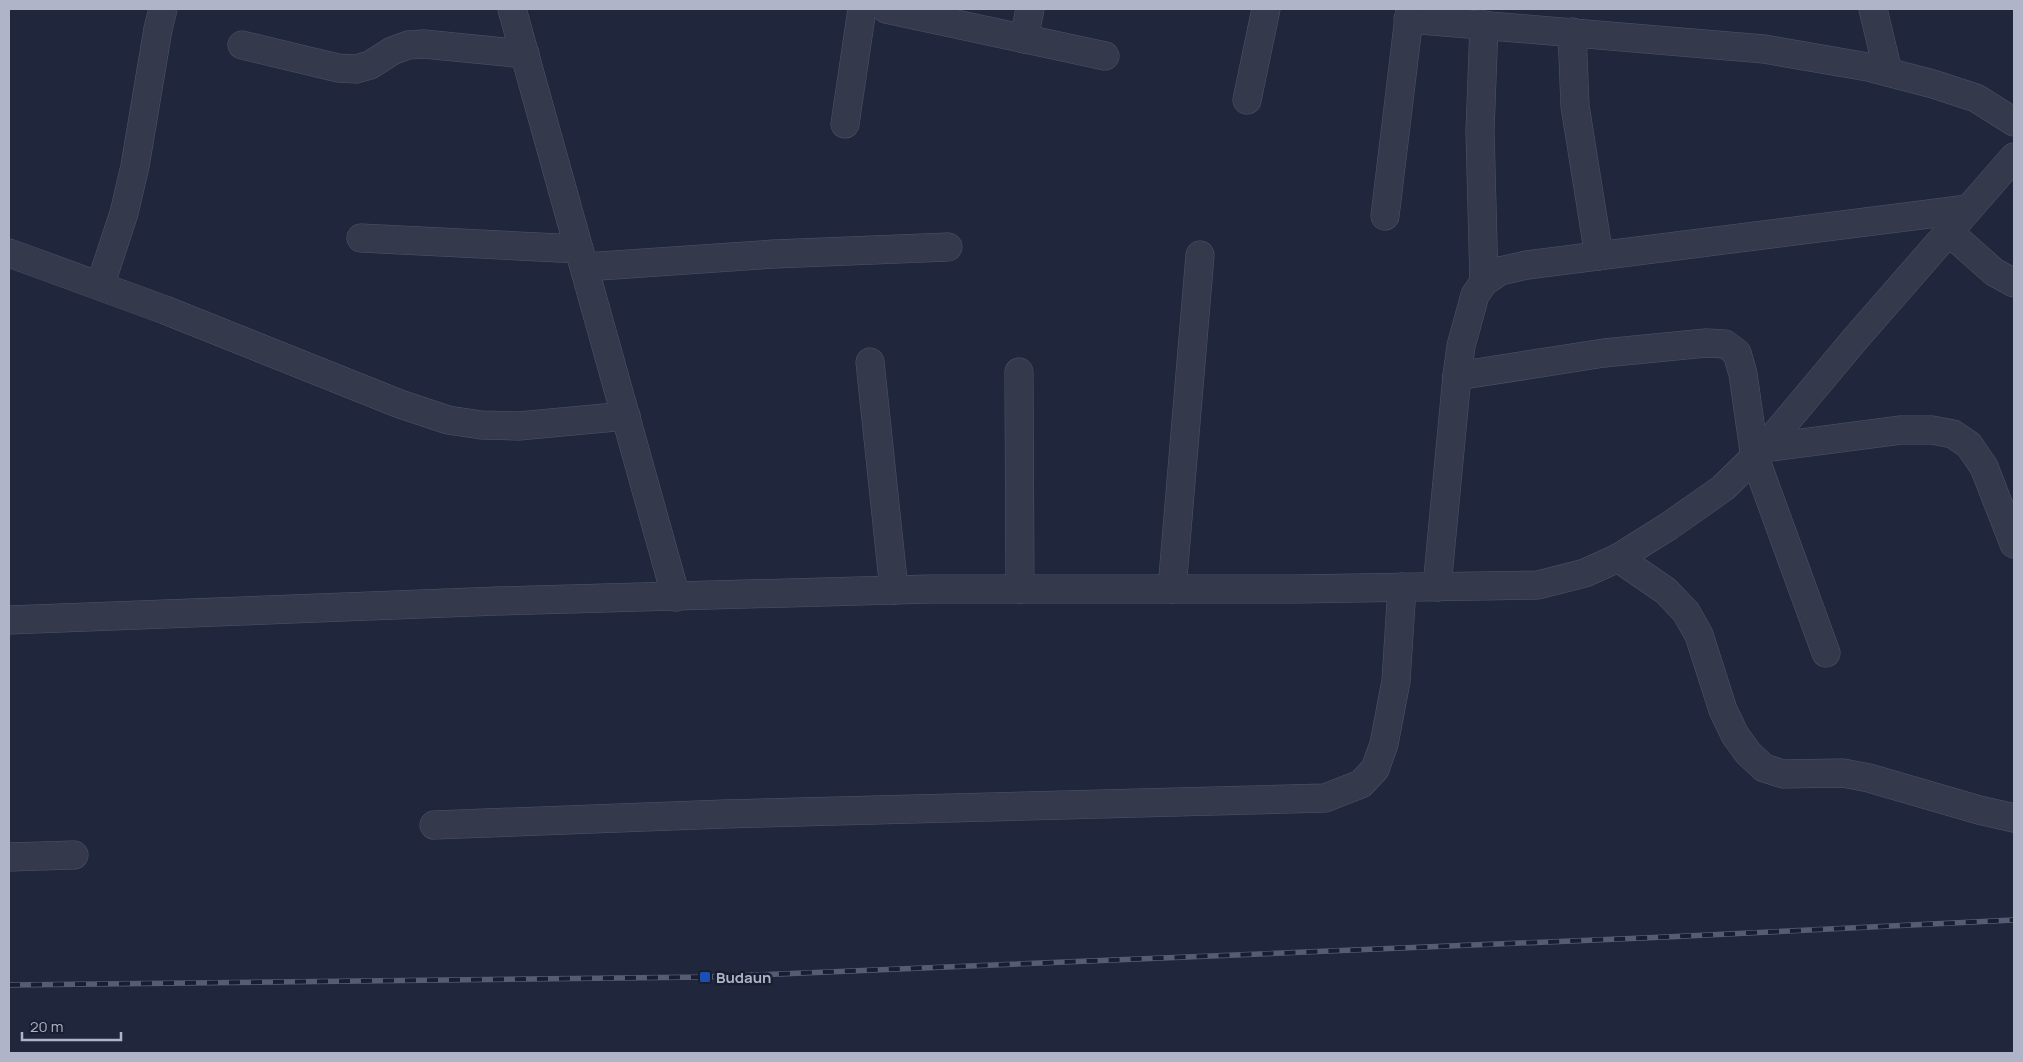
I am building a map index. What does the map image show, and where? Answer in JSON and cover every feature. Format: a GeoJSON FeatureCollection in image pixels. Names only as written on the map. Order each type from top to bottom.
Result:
{"type":"FeatureCollection","features":[{"type":"Feature","properties":{"kind":"street"},"geometry":{"type":"LineString","coordinates":[[100,286],[124,213],[135,166],[163,9]]}},
{"type":"Feature","properties":{"kind":"street"},"geometry":{"type":"LineString","coordinates":[[845,124],[862,9]]}},
{"type":"Feature","properties":{"kind":"street"},"geometry":{"type":"LineString","coordinates":[[886,9],[1105,56]]}},
{"type":"Feature","properties":{"kind":"street"},"geometry":{"type":"LineString","coordinates":[[1024,39],[1030,9]]}},
{"type":"Feature","properties":{"kind":"street"},"geometry":{"type":"LineString","coordinates":[[1247,100],[1266,9]]}},
{"type":"Feature","properties":{"kind":"street"},"geometry":{"type":"LineString","coordinates":[[1873,9],[1888,72]]}},
{"type":"Feature","properties":{"kind":"street"},"geometry":{"type":"LineString","coordinates":[[518,10],[525,54],[676,597]]}},
{"type":"Feature","properties":{"kind":"street"},"geometry":{"type":"LineString","coordinates":[[1385,216],[1409,14],[1484,25],[1764,49],[1868,67],[1933,84],[1976,98],[2014,122]]}},
{"type":"Feature","properties":{"kind":"street"},"geometry":{"type":"LineString","coordinates":[[1484,25],[1480,139],[1484,282]]}},
{"type":"Feature","properties":{"kind":"street"},"geometry":{"type":"LineString","coordinates":[[1572,32],[1575,106],[1599,256]]}},
{"type":"Feature","properties":{"kind":"street"},"geometry":{"type":"LineString","coordinates":[[242,45],[338,68],[356,69],[370,65],[392,51],[408,45],[424,44],[525,54]]}},
{"type":"Feature","properties":{"kind":"street"},"geometry":{"type":"LineString","coordinates":[[9,620],[498,601],[894,590],[1538,585],[1585,573],[1618,558],[1669,526],[1722,488],[1760,453],[1856,338],[2014,157]]}},
{"type":"Feature","properties":{"kind":"street"},"geometry":{"type":"LineString","coordinates":[[1437,587],[1461,346],[1474,295],[1484,282],[1500,271],[1527,265],[1968,209]]}},
{"type":"Feature","properties":{"kind":"street"},"geometry":{"type":"LineString","coordinates":[[1949,232],[1994,272],[2014,283]]}},
{"type":"Feature","properties":{"kind":"street"},"geometry":{"type":"LineString","coordinates":[[361,238],[582,258],[774,254],[948,247]]}},
{"type":"Feature","properties":{"kind":"street"},"geometry":{"type":"LineString","coordinates":[[9,253],[100,286],[400,404],[448,420],[481,425],[519,426],[626,416]]}},
{"type":"Feature","properties":{"kind":"street"},"geometry":{"type":"LineString","coordinates":[[1172,589],[1200,255]]}},
{"type":"Feature","properties":{"kind":"street"},"geometry":{"type":"LineString","coordinates":[[1457,376],[1604,353],[1706,343],[1725,344],[1737,353],[1760,453],[1826,653]]}},
{"type":"Feature","properties":{"kind":"street"},"geometry":{"type":"LineString","coordinates":[[870,362],[894,590]]}},
{"type":"Feature","properties":{"kind":"street"},"geometry":{"type":"LineString","coordinates":[[1019,372],[1020,589]]}},
{"type":"Feature","properties":{"kind":"street"},"geometry":{"type":"LineString","coordinates":[[1760,453],[1901,430],[1932,430],[1953,434],[1969,445],[1984,467],[2014,544]]}},
{"type":"Feature","properties":{"kind":"street"},"geometry":{"type":"LineString","coordinates":[[1618,558],[1666,591],[1686,612],[1699,635],[1723,710],[1735,736],[1748,753],[1764,768],[1783,774],[1843,773],[2014,818]]}},
{"type":"Feature","properties":{"kind":"street"},"geometry":{"type":"LineString","coordinates":[[434,825],[724,814],[1325,798],[1361,784],[1375,769],[1384,744],[1396,681],[1402,587]]}},
{"type":"Feature","properties":{"kind":"street"},"geometry":{"type":"LineString","coordinates":[[9,857],[74,855]]}},
{"type":"Feature","properties":{"kind":"railway"},"geometry":{"type":"LineString","coordinates":[[9,985],[705,977],[1666,937],[2014,920]]}},
{"type":"Feature","properties":{"kind":"place","name":"Budaun"},"geometry":{"type":"Point","coordinates":[705,977]}}]}
